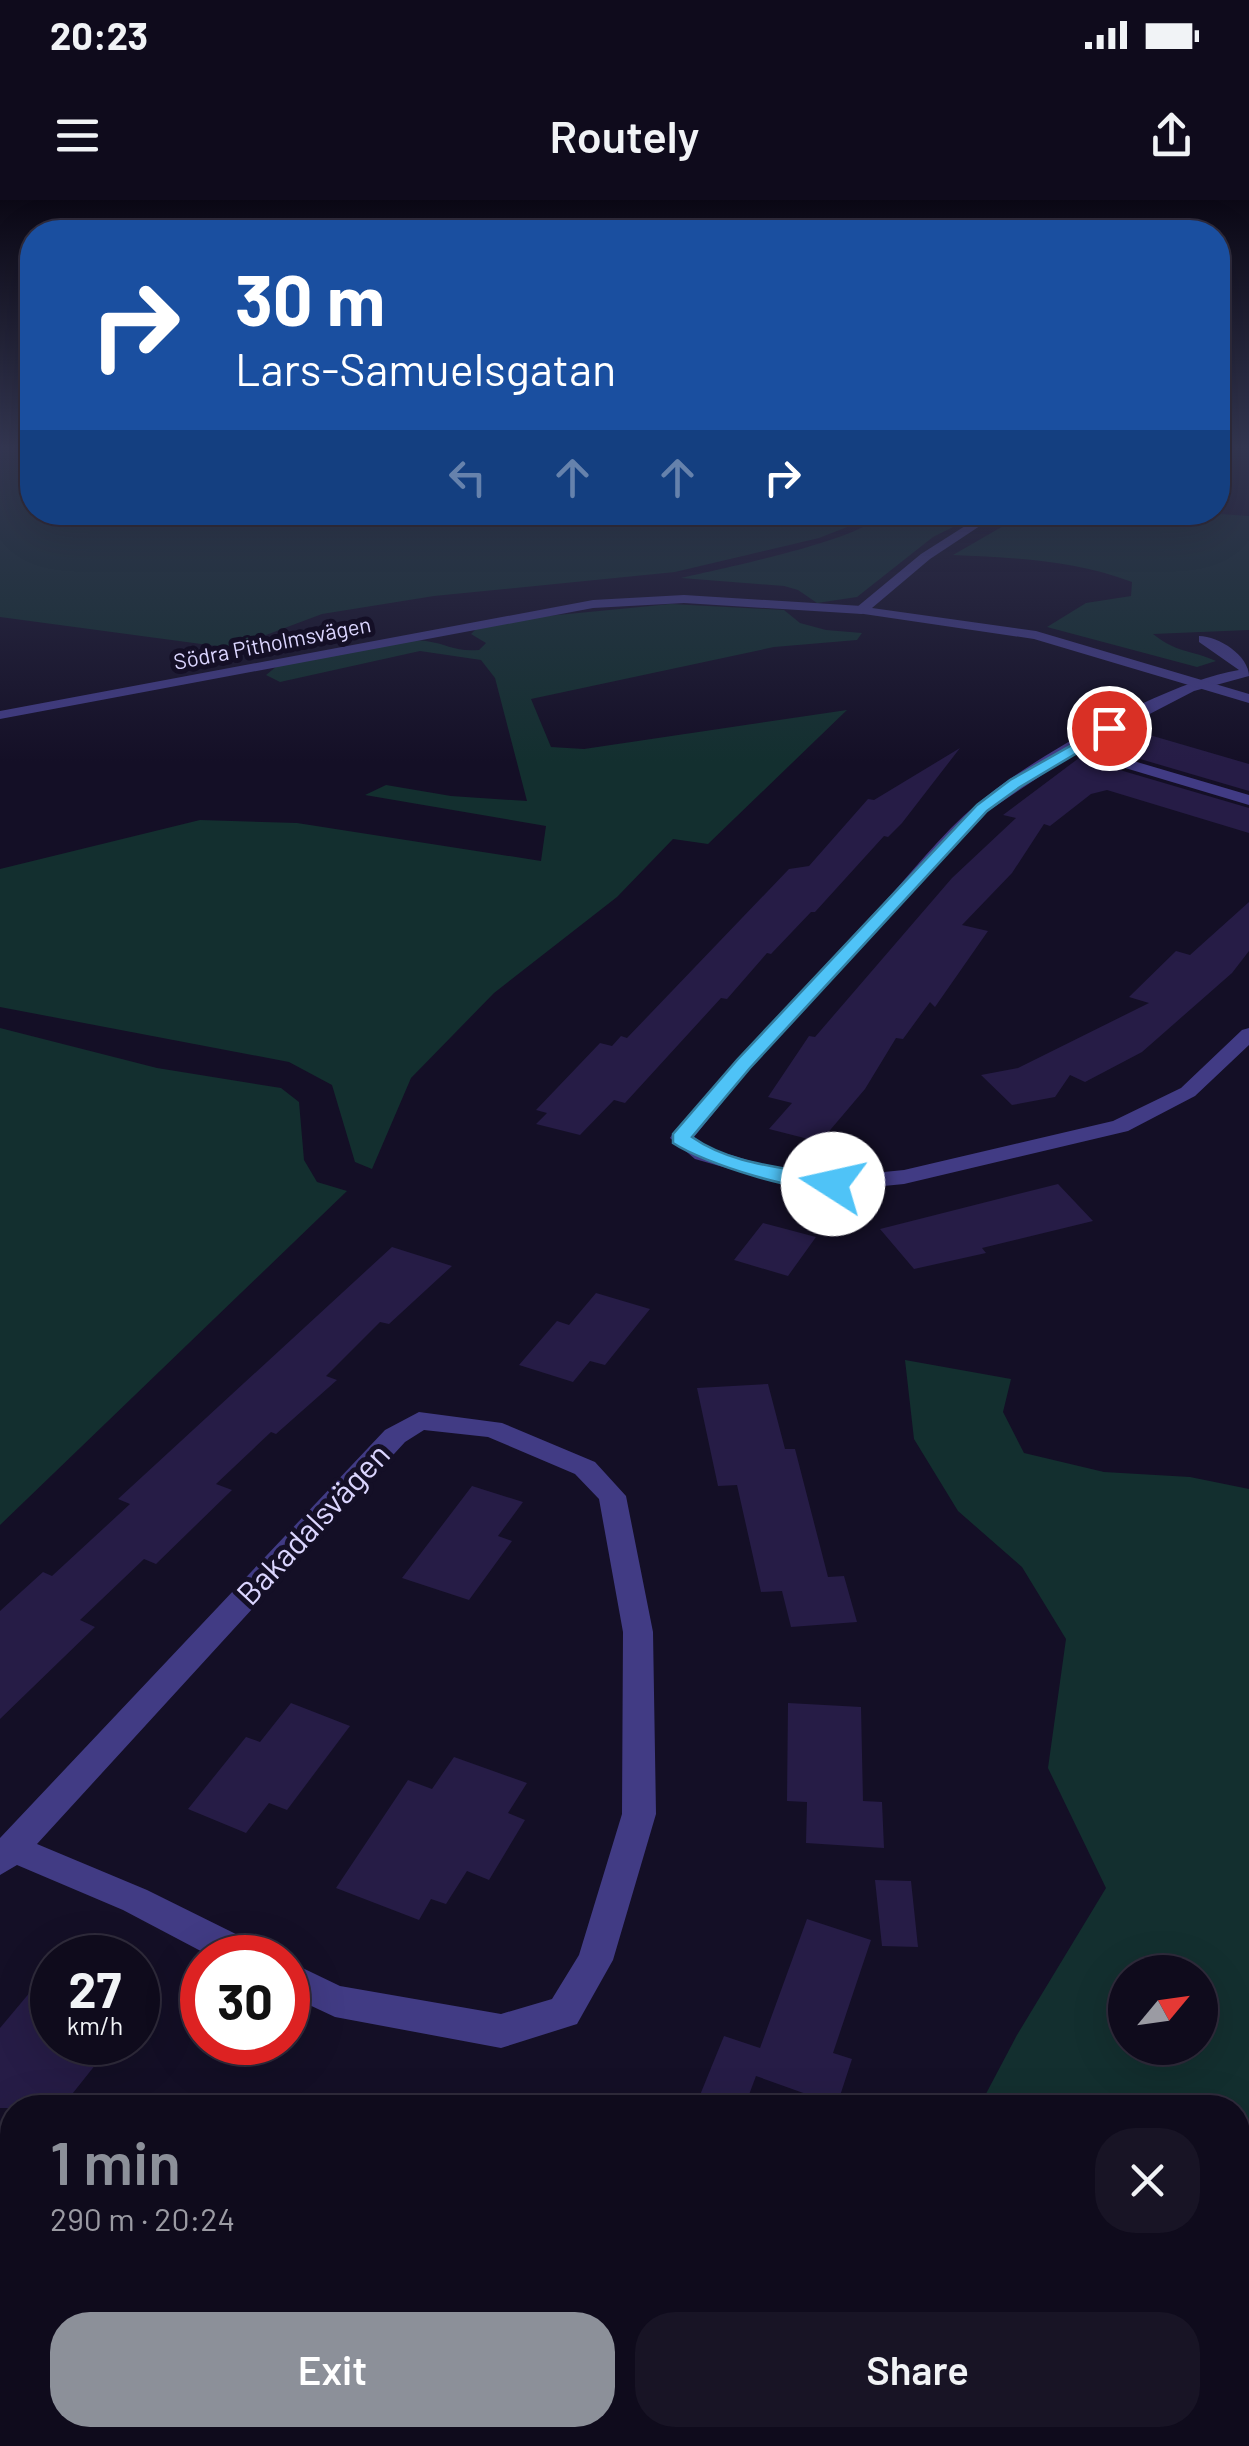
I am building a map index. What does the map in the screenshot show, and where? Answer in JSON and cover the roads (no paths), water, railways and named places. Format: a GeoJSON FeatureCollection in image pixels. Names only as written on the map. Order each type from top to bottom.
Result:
{"type":"FeatureCollection","features":[{"type":"Feature","properties":{"kind":"street"},"geometry":{"type":"LineString","coordinates":[[862,610],[930,552]]}},
{"type":"Feature","properties":{"kind":"street","name":"Södra Pitholmsvägen"},"geometry":{"type":"LineString","coordinates":[[0,715],[593,604],[684,599],[862,610],[1036,635],[1249,699]]}},
{"type":"Feature","properties":{"kind":"street"},"geometry":{"type":"LineString","coordinates":[[1204,640],[1239,661],[1248,672],[1201,684],[1144,710],[1015,784],[982,808],[743,1064],[680,1138],[703,1154],[768,1173],[833,1184],[904,1177],[1120,1126],[1188,1092],[1249,1034]]}},
{"type":"Feature","properties":{"kind":"street"},"geometry":{"type":"LineString","coordinates":[[1077,749],[1249,800]]}},
{"type":"Feature","properties":{"kind":"street","name":"Bakadalsvägen"},"geometry":{"type":"LineString","coordinates":[[203,1935],[135,1900],[6,1855],[395,1436],[419,1421],[494,1429],[586,1468],[612,1496],[638,1632],[639,1814],[596,1960],[564,2012],[501,2030],[335,2001],[310,1988]]}}]}
